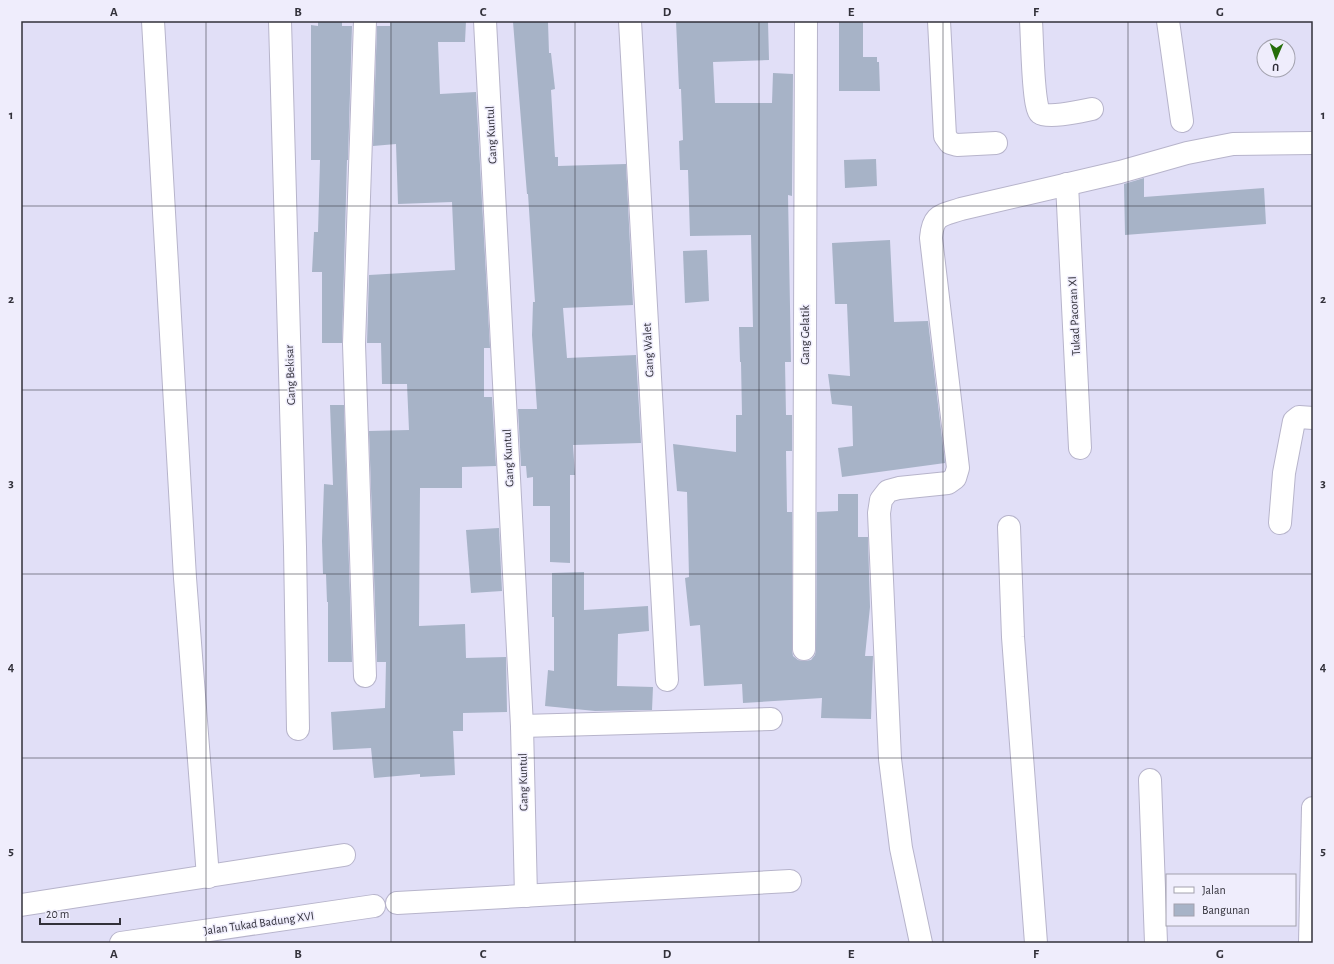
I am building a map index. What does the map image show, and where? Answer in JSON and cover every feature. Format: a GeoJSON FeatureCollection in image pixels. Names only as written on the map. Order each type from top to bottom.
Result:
{"type":"FeatureCollection","features":[{"type":"Feature","properties":{"kind":"street"},"geometry":{"type":"LineString","coordinates":[[153,21],[185,578],[208,876]]}},
{"type":"Feature","properties":{"kind":"street","name":"Gang Bekisar"},"geometry":{"type":"LineString","coordinates":[[280,21],[295,539],[298,729]]}},
{"type":"Feature","properties":{"kind":"street"},"geometry":{"type":"LineString","coordinates":[[365,21],[354,344],[365,676]]}},
{"type":"Feature","properties":{"kind":"street","name":"Gang Kuntul"},"geometry":{"type":"LineString","coordinates":[[485,21],[522,726],[526,896]]}},
{"type":"Feature","properties":{"kind":"street","name":"Gang Walet"},"geometry":{"type":"LineString","coordinates":[[630,21],[667,680]]}},
{"type":"Feature","properties":{"kind":"street","name":"Gang Gelatik"},"geometry":{"type":"LineString","coordinates":[[804,649],[806,21]]}},
{"type":"Feature","properties":{"kind":"street"},"geometry":{"type":"LineString","coordinates":[[939,21],[945,136],[950,142],[957,146],[996,143]]}},
{"type":"Feature","properties":{"kind":"street"},"geometry":{"type":"LineString","coordinates":[[1031,21],[1036,108],[1040,113],[1047,116],[1092,109]]}},
{"type":"Feature","properties":{"kind":"street"},"geometry":{"type":"LineString","coordinates":[[1168,21],[1182,121]]}},
{"type":"Feature","properties":{"kind":"street"},"geometry":{"type":"LineString","coordinates":[[921,943],[901,848],[890,759],[879,513],[881,500],[888,491],[899,488],[948,483],[956,478],[958,468],[931,238],[932,226],[938,217],[961,208],[1120,172],[1187,153],[1232,144],[1313,143]]}},
{"type":"Feature","properties":{"kind":"street","name":"Tukad Pacoran XI"},"geometry":{"type":"LineString","coordinates":[[1067,184],[1080,448]]}},
{"type":"Feature","properties":{"kind":"street"},"geometry":{"type":"LineString","coordinates":[[1280,523],[1284,473],[1294,421],[1299,417],[1313,418]]}},
{"type":"Feature","properties":{"kind":"street"},"geometry":{"type":"LineString","coordinates":[[1009,527],[1012,636],[1036,943]]}},
{"type":"Feature","properties":{"kind":"street"},"geometry":{"type":"LineString","coordinates":[[522,726],[771,719]]}},
{"type":"Feature","properties":{"kind":"street"},"geometry":{"type":"LineString","coordinates":[[1150,780],[1156,943]]}},
{"type":"Feature","properties":{"kind":"street"},"geometry":{"type":"LineString","coordinates":[[1310,943],[1313,808]]}},
{"type":"Feature","properties":{"kind":"street"},"geometry":{"type":"LineString","coordinates":[[21,905],[344,855]]}},
{"type":"Feature","properties":{"kind":"street"},"geometry":{"type":"LineString","coordinates":[[397,903],[790,881]]}},
{"type":"Feature","properties":{"kind":"street","name":"Jalan Tukad Badung XVI"},"geometry":{"type":"LineString","coordinates":[[121,943],[374,906]]}},
{"type":"Feature","properties":{"kind":"building"},"geometry":{"type":"Polygon","coordinates":[[[318,21],[342,21],[342,26],[352,26],[342,343],[322,343],[322,272],[312,272],[314,232],[318,232],[320,160],[311,160],[311,25],[318,26],[318,21]]]}},
{"type":"Feature","properties":{"kind":"building"},"geometry":{"type":"Polygon","coordinates":[[[390,21],[466,21],[465,42],[438,42],[440,94],[476,92],[490,348],[484,348],[484,397],[492,397],[496,466],[462,467],[462,488],[420,488],[419,626],[465,624],[466,658],[506,657],[507,712],[463,713],[463,731],[453,731],[455,775],[420,777],[420,774],[374,778],[371,748],[333,750],[331,712],[385,708],[386,662],[377,662],[369,431],[409,430],[407,384],[382,384],[381,343],[367,343],[369,275],[455,270],[452,202],[398,204],[396,144],[373,146],[377,26],[390,26],[390,21]]]}},
{"type":"Feature","properties":{"kind":"building"},"geometry":{"type":"Polygon","coordinates":[[[676,21],[768,21],[769,60],[713,62],[715,103],[772,103],[773,73],[793,74],[792,196],[788,195],[791,362],[785,362],[786,415],[792,415],[792,451],[786,451],[787,512],[792,512],[792,649],[793,656],[798,660],[811,660],[815,655],[817,512],[838,511],[838,494],[858,494],[858,537],[868,537],[870,607],[865,656],[873,656],[871,719],[821,718],[822,698],[743,703],[742,684],[704,686],[700,625],[690,626],[685,578],[689,577],[687,492],[677,491],[673,444],[736,452],[736,415],[742,415],[739,327],[753,327],[751,235],[690,236],[688,170],[680,170],[679,141],[683,140],[676,21]]]}},
{"type":"Feature","properties":{"kind":"building"},"geometry":{"type":"Polygon","coordinates":[[[839,21],[863,21],[863,57],[877,57],[877,62],[879,62],[880,91],[839,91],[839,21]]]}},
{"type":"Feature","properties":{"kind":"building"},"geometry":{"type":"Polygon","coordinates":[[[513,22],[548,22],[549,53],[551,53],[555,89],[551,90],[555,157],[558,157],[558,166],[626,164],[633,305],[563,308],[567,358],[636,355],[641,443],[573,445],[575,475],[570,475],[570,563],[550,562],[550,506],[533,506],[533,477],[527,478],[526,466],[521,466],[518,409],[537,409],[532,335],[533,302],[535,302],[528,194],[513,22]]]}},
{"type":"Feature","properties":{"kind":"building"},"geometry":{"type":"Polygon","coordinates":[[[876,159],[877,186],[845,188],[844,160],[876,159]]]}},
{"type":"Feature","properties":{"kind":"building"},"geometry":{"type":"Polygon","coordinates":[[[1144,178],[1144,197],[1264,188],[1266,224],[1125,235],[1124,184],[1144,178]]]}},
{"type":"Feature","properties":{"kind":"building"},"geometry":{"type":"Polygon","coordinates":[[[890,240],[894,322],[928,321],[945,463],[842,477],[838,448],[853,446],[852,406],[832,404],[828,374],[850,376],[847,304],[835,304],[832,243],[890,240]]]}},
{"type":"Feature","properties":{"kind":"building"},"geometry":{"type":"Polygon","coordinates":[[[707,250],[709,301],[685,303],[683,251],[707,250]]]}},
{"type":"Feature","properties":{"kind":"building"},"geometry":{"type":"Polygon","coordinates":[[[330,405],[344,405],[352,662],[328,662],[328,602],[326,574],[323,574],[322,541],[324,484],[333,485],[330,405]]]}},
{"type":"Feature","properties":{"kind":"building"},"geometry":{"type":"Polygon","coordinates":[[[499,528],[502,591],[471,593],[466,530],[499,528]]]}},
{"type":"Feature","properties":{"kind":"building"},"geometry":{"type":"Polygon","coordinates":[[[584,572],[584,610],[648,606],[649,631],[618,634],[617,686],[653,687],[652,710],[595,711],[545,706],[548,670],[554,671],[552,573],[584,572]]]}}]}
